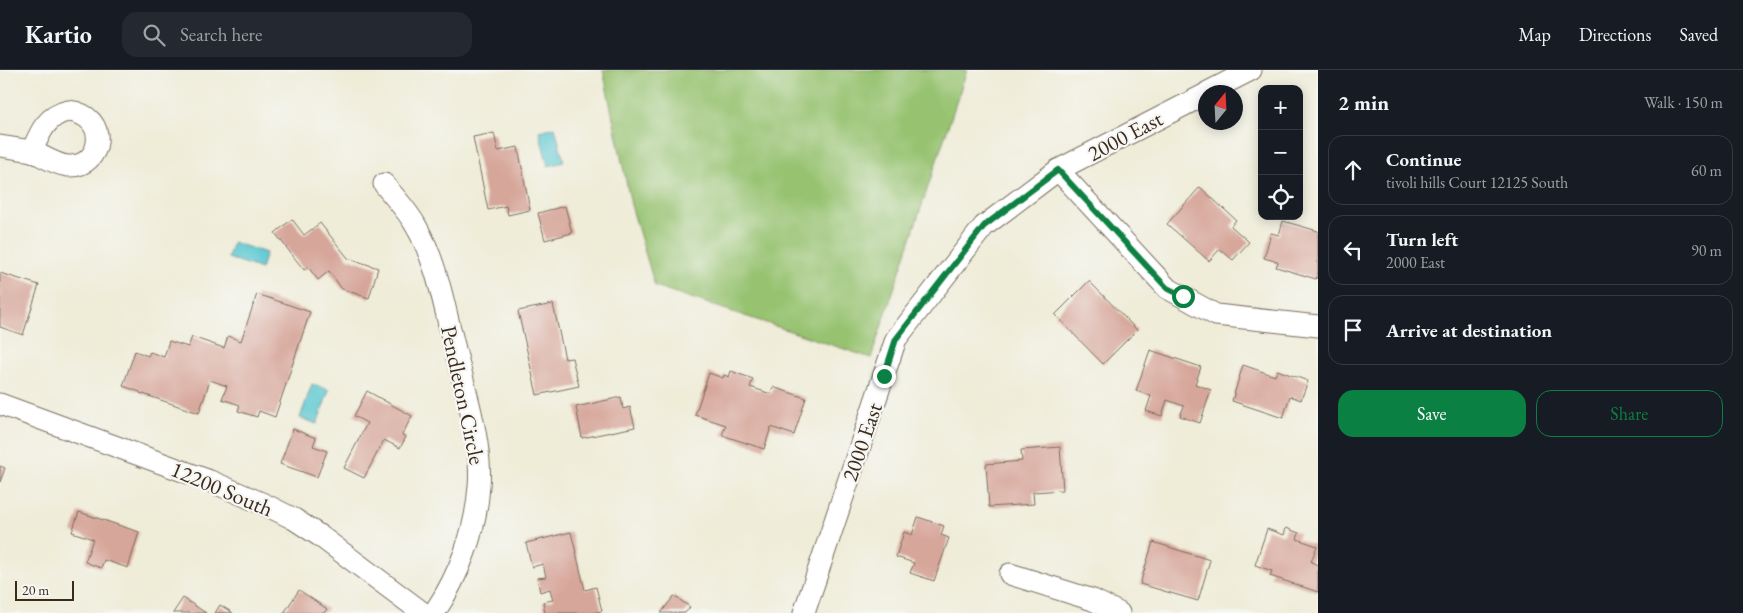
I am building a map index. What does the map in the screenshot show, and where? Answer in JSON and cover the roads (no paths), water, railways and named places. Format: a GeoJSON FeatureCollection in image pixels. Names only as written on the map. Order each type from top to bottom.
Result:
{"type":"FeatureCollection","features":[{"type":"Feature","properties":{"kind":"street","name":"2000 East"},"geometry":{"type":"LineString","coordinates":[[1222,85],[1251,70]]}},
{"type":"Feature","properties":{"kind":"street","name":"2000 East"},"geometry":{"type":"LineString","coordinates":[[804,613],[896,339],[984,226],[1058,170],[1198,98]]}},
{"type":"Feature","properties":{"kind":"street"},"geometry":{"type":"LineString","coordinates":[[0,146],[32,151]]}},
{"type":"Feature","properties":{"kind":"street"},"geometry":{"type":"LineString","coordinates":[[1058,170],[1167,288],[1216,315],[1318,326]]}},
{"type":"Feature","properties":{"kind":"street","name":"Pendleton Circle"},"geometry":{"type":"LineString","coordinates":[[384,184],[416,226],[428,252],[470,410],[478,452],[480,484],[475,520],[448,592],[434,613]]}},
{"type":"Feature","properties":{"kind":"street","name":"12200 South"},"geometry":{"type":"LineString","coordinates":[[0,404],[210,481],[266,505],[320,536],[423,613]]}},
{"type":"Feature","properties":{"kind":"street"},"geometry":{"type":"LineString","coordinates":[[1010,574],[1093,600],[1119,613]]}},
{"type":"Feature","properties":{"kind":"water"},"geometry":{"type":"Polygon","coordinates":[[[555,127],[564,162],[548,166],[539,131],[555,127]]]}},
{"type":"Feature","properties":{"kind":"water"},"geometry":{"type":"Polygon","coordinates":[[[233,242],[266,253],[261,269],[228,258],[233,242]]]}},
{"type":"Feature","properties":{"kind":"water"},"geometry":{"type":"Polygon","coordinates":[[[312,384],[329,390],[317,424],[300,418],[312,384]]]}}]}
